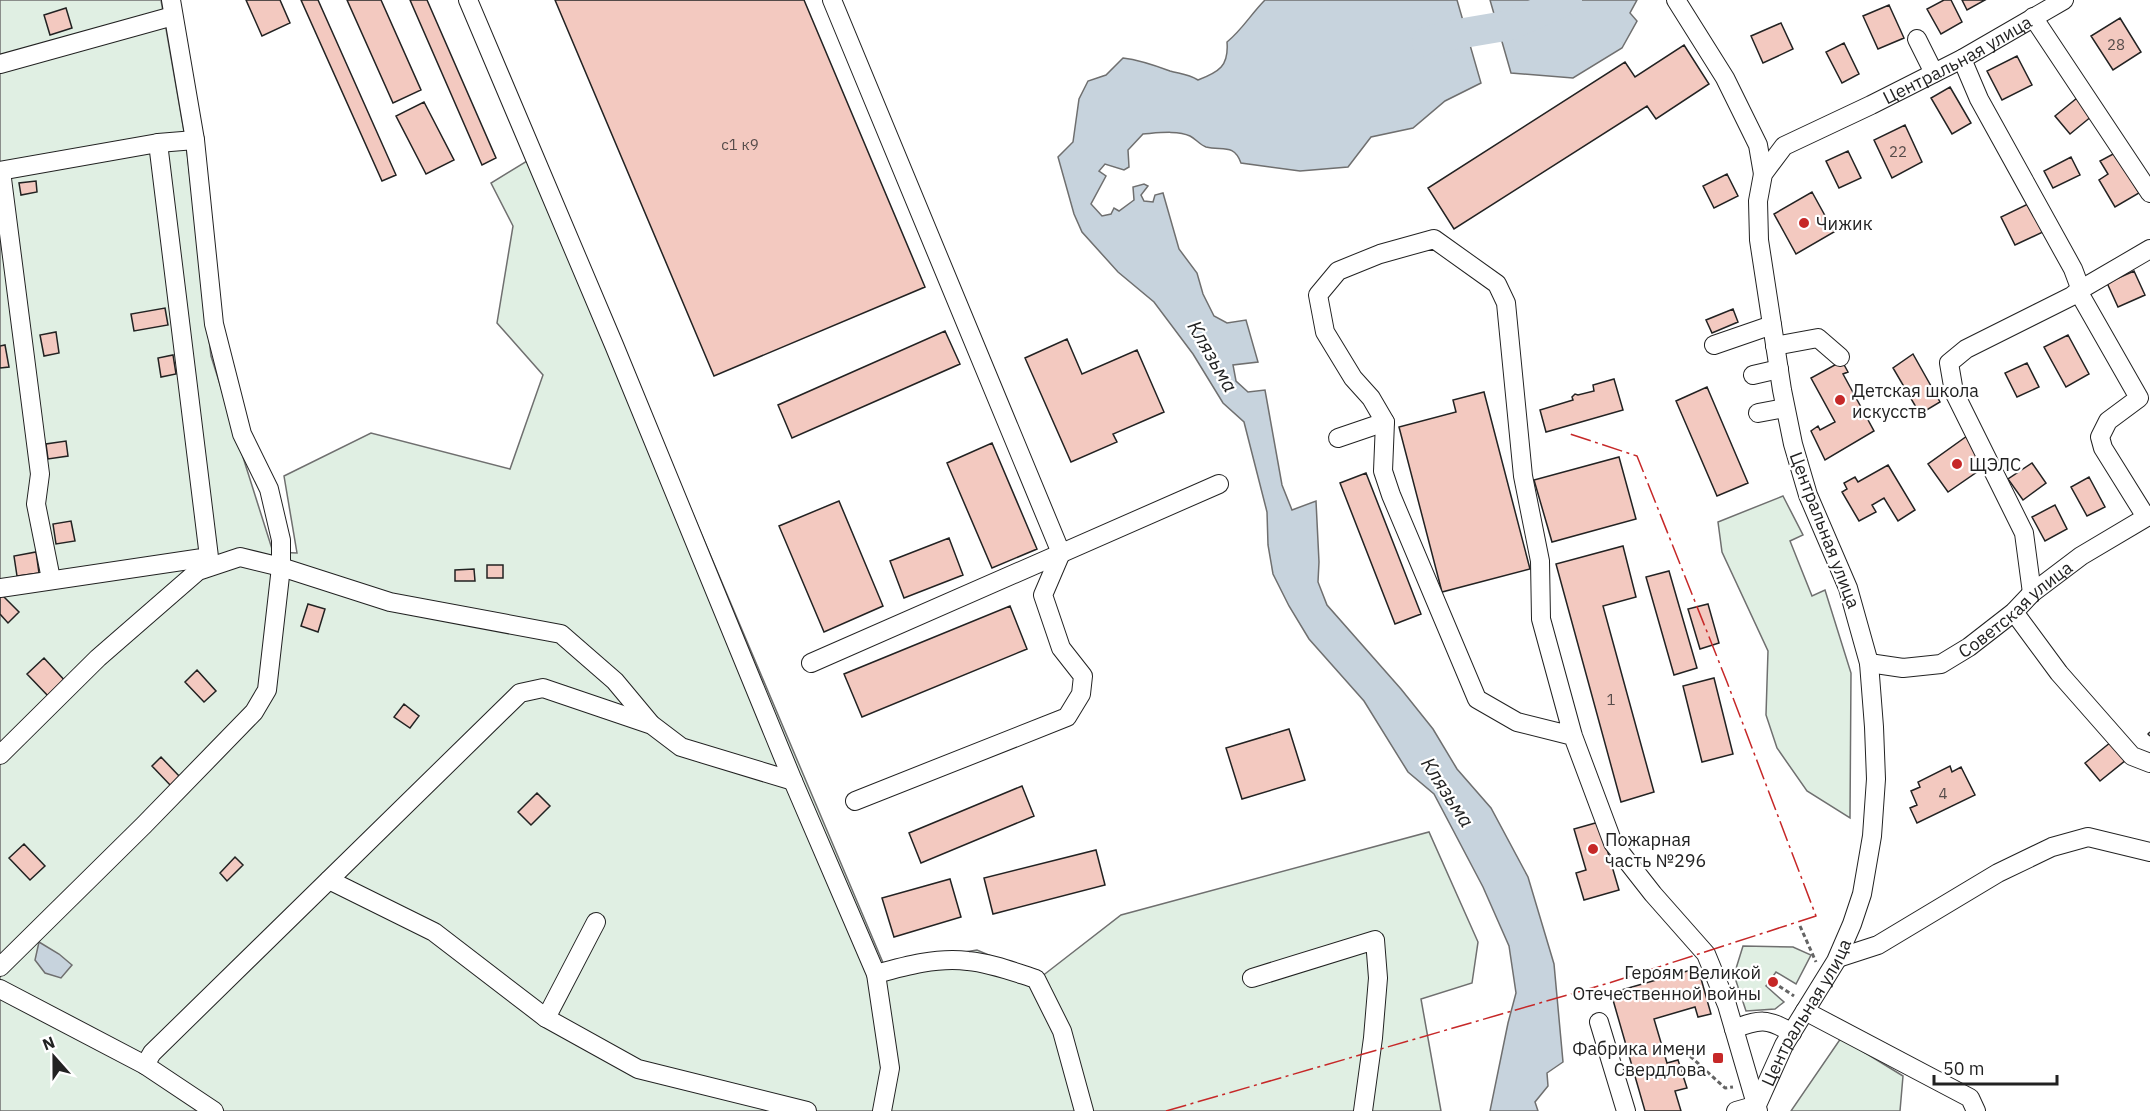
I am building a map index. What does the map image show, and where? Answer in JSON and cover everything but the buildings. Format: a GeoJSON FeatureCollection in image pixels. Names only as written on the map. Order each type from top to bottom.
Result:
{"type":"FeatureCollection","features":[{"type":"Feature","properties":{"kind":"street"},"geometry":{"type":"LineString","coordinates":[[468,0],[614,345],[793,781],[876,974],[890,1068],[882,1111]]}},
{"type":"Feature","properties":{"kind":"street"},"geometry":{"type":"LineString","coordinates":[[832,0],[1061,553],[1043,595],[1061,648],[1083,676],[1081,694],[1066,717],[855,801]]}},
{"type":"Feature","properties":{"kind":"street"},"geometry":{"type":"LineString","coordinates":[[1676,0],[1684,22],[1725,78],[1758,145],[1763,174]]}},
{"type":"Feature","properties":{"kind":"street","name":"Центральная улица"},"geometry":{"type":"LineString","coordinates":[[1758,1108],[1792,1032],[1800,1004],[1838,958],[1862,894],[1872,836],[1876,779],[1869,663],[1848,588],[1808,495],[1785,408],[1759,240],[1758,201],[1763,174],[1784,146],[1934,73],[2064,0]]}},
{"type":"Feature","properties":{"kind":"street"},"geometry":{"type":"LineString","coordinates":[[0,64],[172,8],[195,140],[214,324],[242,434],[269,489],[281,540],[281,567],[267,690],[254,712],[144,825],[0,967]]}},
{"type":"Feature","properties":{"kind":"street"},"geometry":{"type":"LineString","coordinates":[[2033,17],[2150,193]]}},
{"type":"Feature","properties":{"kind":"street"},"geometry":{"type":"LineString","coordinates":[[1917,39],[1934,73]]}},
{"type":"Feature","properties":{"kind":"street"},"geometry":{"type":"LineString","coordinates":[[1962,58],[1979,99],[2073,269],[2079,285],[2078,291],[2144,394],[2108,421],[2100,437],[2103,448],[2148,516]]}},
{"type":"Feature","properties":{"kind":"street"},"geometry":{"type":"LineString","coordinates":[[51,579],[36,504],[40,474],[1,171],[158,143],[195,140]]}},
{"type":"Feature","properties":{"kind":"street"},"geometry":{"type":"LineString","coordinates":[[1737,142],[1758,145]]}},
{"type":"Feature","properties":{"kind":"street"},"geometry":{"type":"LineString","coordinates":[[0,754],[196,565],[209,557],[158,143]]}},
{"type":"Feature","properties":{"kind":"street"},"geometry":{"type":"LineString","coordinates":[[1573,736],[1517,722],[1477,699],[1383,471],[1385,422],[1371,398],[1353,378],[1325,332],[1318,295],[1338,271],[1380,254],[1434,239],[1497,284],[1506,303],[1523,476],[1540,561],[1541,619],[1573,736],[1613,843],[1653,894],[1706,954],[1727,1005],[1758,1108],[1736,1111]]}},
{"type":"Feature","properties":{"kind":"street"},"geometry":{"type":"LineString","coordinates":[[2032,593],[2024,533],[1954,392],[1949,363],[1966,350],[2078,291],[2150,249]]}},
{"type":"Feature","properties":{"kind":"street"},"geometry":{"type":"LineString","coordinates":[[1714,345],[1772,325]]}},
{"type":"Feature","properties":{"kind":"street"},"geometry":{"type":"LineString","coordinates":[[1775,346],[1818,338],[1840,357]]}},
{"type":"Feature","properties":{"kind":"street"},"geometry":{"type":"LineString","coordinates":[[1753,375],[1779,369]]}},
{"type":"Feature","properties":{"kind":"street"},"geometry":{"type":"LineString","coordinates":[[1758,413],[1785,408]]}},
{"type":"Feature","properties":{"kind":"street"},"geometry":{"type":"LineString","coordinates":[[1338,438],[1385,422]]}},
{"type":"Feature","properties":{"kind":"street"},"geometry":{"type":"LineString","coordinates":[[811,663],[1219,484]]}},
{"type":"Feature","properties":{"kind":"street","name":"Советская улица"},"geometry":{"type":"LineString","coordinates":[[1869,663],[1903,668],[1941,664],[1969,647],[2014,612],[2032,593],[2081,556],[2148,516]]}},
{"type":"Feature","properties":{"kind":"street"},"geometry":{"type":"LineString","coordinates":[[0,588],[51,579],[196,565],[240,557],[281,567],[390,602],[561,634],[615,681],[652,725],[681,747],[793,781]]}},
{"type":"Feature","properties":{"kind":"street"},"geometry":{"type":"LineString","coordinates":[[2014,612],[2059,673],[2132,756],[2150,763]]}},
{"type":"Feature","properties":{"kind":"street"},"geometry":{"type":"LineString","coordinates":[[145,1065],[153,1053],[520,693],[543,688],[652,725]]}},
{"type":"Feature","properties":{"kind":"street"},"geometry":{"type":"LineString","coordinates":[[1838,958],[1878,945],[1998,873],[2052,847],[2088,837],[2150,852]]}},
{"type":"Feature","properties":{"kind":"street"},"geometry":{"type":"LineString","coordinates":[[329,880],[434,932],[546,1018],[638,1069],[807,1111]]}},
{"type":"Feature","properties":{"kind":"street"},"geometry":{"type":"LineString","coordinates":[[546,1018],[596,922]]}},
{"type":"Feature","properties":{"kind":"street"},"geometry":{"type":"LineString","coordinates":[[1252,978],[1375,940],[1378,978],[1363,1111]]}},
{"type":"Feature","properties":{"kind":"street"},"geometry":{"type":"LineString","coordinates":[[876,974],[924,962],[967,960],[1036,979],[1062,1031],[1084,1111]]}},
{"type":"Feature","properties":{"kind":"street"},"geometry":{"type":"LineString","coordinates":[[0,989],[145,1065],[214,1111]]}},
{"type":"Feature","properties":{"kind":"street"},"geometry":{"type":"LineString","coordinates":[[1800,1004],[1970,1098],[1976,1111]]}},
{"type":"Feature","properties":{"kind":"street"},"geometry":{"type":"LineString","coordinates":[[1734,1029],[1760,1020],[1771,1021],[1792,1032]]}},
{"type":"Feature","properties":{"kind":"street"},"geometry":{"type":"LineString","coordinates":[[1599,1022],[1626,1111]]}},
{"type":"Feature","properties":{"kind":"path"},"geometry":{"type":"LineString","coordinates":[[1800,926],[1816,964]]}},
{"type":"Feature","properties":{"kind":"path"},"geometry":{"type":"LineString","coordinates":[[1773,982],[1800,1004]]}},
{"type":"Feature","properties":{"kind":"path"},"geometry":{"type":"LineString","coordinates":[[1679,1046],[1725,1088],[1738,1086]]}},
{"type":"Feature","properties":{"kind":"green space"},"geometry":{"type":"Polygon","coordinates":[[[0,0],[161,0],[186,143],[211,356],[273,552],[297,553],[284,476],[371,433],[510,469],[543,375],[497,323],[513,226],[491,183],[540,153],[884,965],[977,950],[1041,977],[1121,915],[1429,832],[1478,942],[1472,983],[1421,999],[1441,1111],[0,1111],[0,0]]]}},
{"type":"Feature","properties":{"kind":"green space"},"geometry":{"type":"Polygon","coordinates":[[[1783,496],[1803,535],[1790,541],[1812,596],[1825,590],[1851,673],[1850,818],[1807,791],[1777,748],[1766,715],[1768,651],[1722,552],[1718,522],[1783,496]]]}},
{"type":"Feature","properties":{"kind":"green space"},"geometry":{"type":"Polygon","coordinates":[[[1743,946],[1793,947],[1811,955],[1796,984],[1776,972],[1766,986],[1784,1002],[1775,1009],[1746,1011],[1734,975],[1743,946]]]}},
{"type":"Feature","properties":{"kind":"green space"},"geometry":{"type":"Polygon","coordinates":[[[1841,1038],[1903,1076],[1900,1111],[1791,1111],[1841,1038]]]}},
{"type":"Feature","properties":{"kind":"water"},"geometry":{"type":"Polygon","coordinates":[[[1265,0],[1457,0],[1481,83],[1445,101],[1413,128],[1371,137],[1348,167],[1300,171],[1241,163],[1231,150],[1206,147],[1185,134],[1167,132],[1143,134],[1128,150],[1129,167],[1124,170],[1105,164],[1099,171],[1106,176],[1091,204],[1102,216],[1111,214],[1114,208],[1119,211],[1134,200],[1133,187],[1144,184],[1148,186],[1141,195],[1144,201],[1153,202],[1155,195],[1163,193],[1179,249],[1197,273],[1203,294],[1214,316],[1227,323],[1246,320],[1258,362],[1233,365],[1236,381],[1248,392],[1265,390],[1282,485],[1292,510],[1316,501],[1318,582],[1327,605],[1433,729],[1457,769],[1491,808],[1528,877],[1554,964],[1563,1062],[1547,1073],[1548,1086],[1535,1102],[1538,1111],[1490,1111],[1516,993],[1509,946],[1483,887],[1434,794],[1408,772],[1364,701],[1309,639],[1289,606],[1273,574],[1268,545],[1267,512],[1244,422],[1223,403],[1193,354],[1154,302],[1118,272],[1082,232],[1074,214],[1058,157],[1073,142],[1079,99],[1088,81],[1106,75],[1123,58],[1188,75],[1198,80],[1205,77],[1221,67],[1226,57],[1227,42],[1265,0]]]}},
{"type":"Feature","properties":{"kind":"water"},"geometry":{"type":"Polygon","coordinates":[[[1490,0],[1637,0],[1630,13],[1637,21],[1622,48],[1573,78],[1511,73],[1490,0]]]}},
{"type":"Feature","properties":{"kind":"water"},"geometry":{"type":"Polygon","coordinates":[[[39,942],[72,965],[61,978],[45,973],[35,960],[39,942]]]}},
{"type":"Feature","properties":{"kind":"waterway","name":"Клязьма"},"geometry":{"type":"LineString","coordinates":[[1427,42],[1452,35],[1511,25],[1567,0]]}},
{"type":"Feature","properties":{"kind":"fence"},"geometry":{"type":"LineString","coordinates":[[2150,732],[2148,734],[2150,736]]}},
{"type":"Feature","properties":{"kind":"power"},"geometry":{"type":"LineString","coordinates":[[1166,1111],[1609,983],[1816,916],[1727,682],[1637,456],[1570,434]]}},
{"type":"Feature","properties":{"kind":"place","name":"Чижик"},"geometry":{"type":"Point","coordinates":[1804,223]}},
{"type":"Feature","properties":{"kind":"place","name":"Детская школа искусств"},"geometry":{"type":"Point","coordinates":[1840,400]}},
{"type":"Feature","properties":{"kind":"place","name":"ЩЭЛС"},"geometry":{"type":"Point","coordinates":[1957,464]}},
{"type":"Feature","properties":{"kind":"place","name":"Пожарная часть №296"},"geometry":{"type":"Point","coordinates":[1593,849]}},
{"type":"Feature","properties":{"kind":"place","name":"Героям Великой Отечественной войны"},"geometry":{"type":"Point","coordinates":[1773,982]}},
{"type":"Feature","properties":{"kind":"place","name":"Фабрика имени Свердлова"},"geometry":{"type":"Point","coordinates":[1718,1058]}}]}
